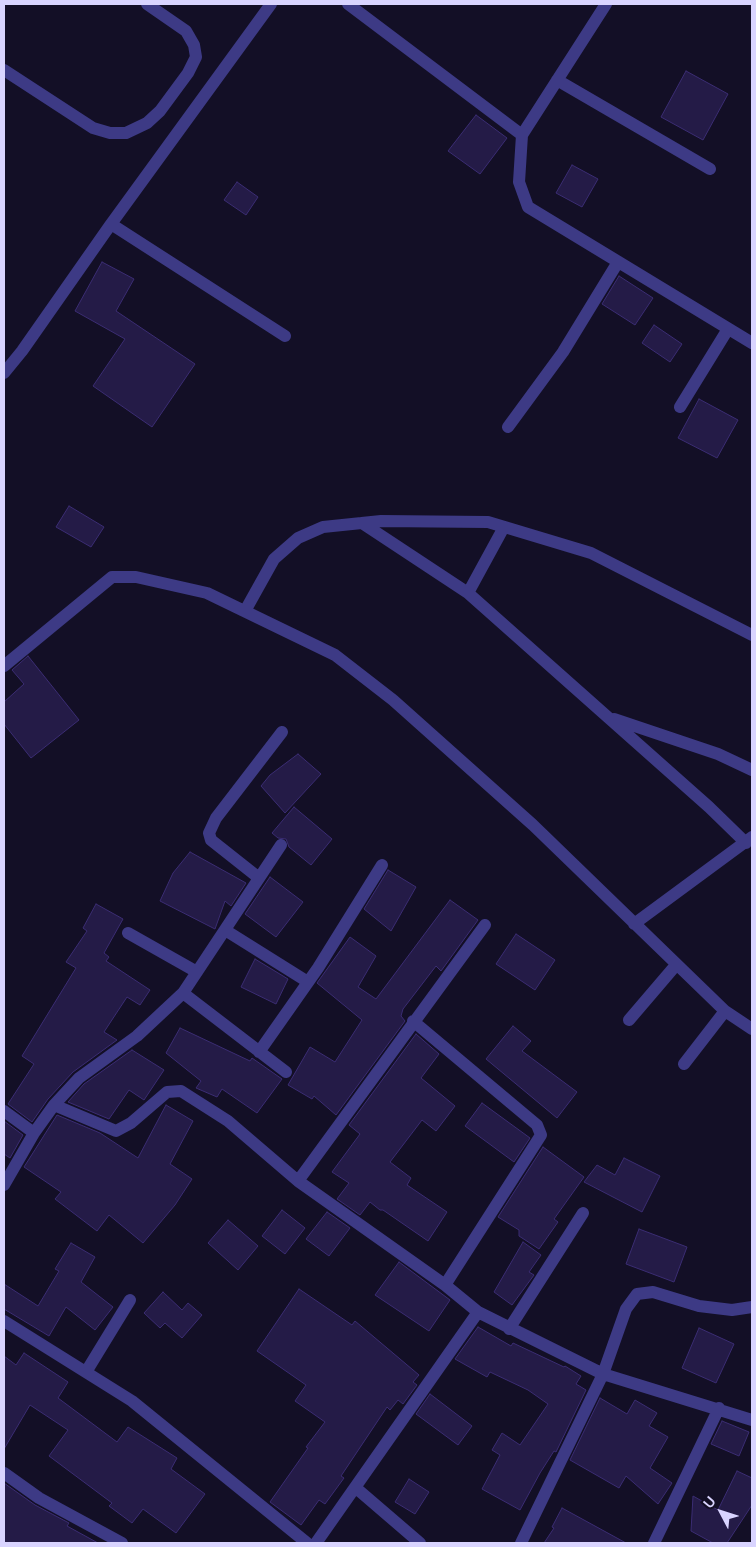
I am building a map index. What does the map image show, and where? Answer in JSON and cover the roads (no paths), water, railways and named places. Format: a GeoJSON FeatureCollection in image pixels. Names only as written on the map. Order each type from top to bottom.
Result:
{"type":"FeatureCollection","features":[{"type":"Feature","properties":{"kind":"street"},"geometry":{"type":"LineString","coordinates":[[4,70],[94,128],[110,133],[126,133],[147,123],[160,112],[188,73],[196,57],[194,45],[186,31],[146,4]]}},
{"type":"Feature","properties":{"kind":"street"},"geometry":{"type":"LineString","coordinates":[[4,373],[22,351],[111,224],[272,4]]}},
{"type":"Feature","properties":{"kind":"street"},"geometry":{"type":"LineString","coordinates":[[348,4],[522,135]]}},
{"type":"Feature","properties":{"kind":"street"},"geometry":{"type":"LineString","coordinates":[[606,4],[522,135],[519,182],[528,207],[752,343]]}},
{"type":"Feature","properties":{"kind":"street"},"geometry":{"type":"LineString","coordinates":[[557,80],[710,169]]}},
{"type":"Feature","properties":{"kind":"street"},"geometry":{"type":"LineString","coordinates":[[111,224],[285,336]]}},
{"type":"Feature","properties":{"kind":"street"},"geometry":{"type":"LineString","coordinates":[[508,426],[563,352],[618,262]]}},
{"type":"Feature","properties":{"kind":"street"},"geometry":{"type":"LineString","coordinates":[[680,407],[728,329]]}},
{"type":"Feature","properties":{"kind":"street"},"geometry":{"type":"LineString","coordinates":[[245,611],[274,559],[298,538],[323,527],[362,523],[435,520],[488,522],[591,552],[752,635]]}},
{"type":"Feature","properties":{"kind":"street"},"geometry":{"type":"LineString","coordinates":[[362,523],[468,592],[709,807],[749,840],[634,924]]}},
{"type":"Feature","properties":{"kind":"street"},"geometry":{"type":"LineString","coordinates":[[468,592],[504,527]]}},
{"type":"Feature","properties":{"kind":"street"},"geometry":{"type":"LineString","coordinates":[[4,666],[112,577],[136,577],[207,593],[245,611],[335,655],[393,700],[533,825],[725,1011],[752,1029]]}},
{"type":"Feature","properties":{"kind":"street"},"geometry":{"type":"LineString","coordinates":[[609,718],[718,754],[752,770]]}},
{"type":"Feature","properties":{"kind":"street"},"geometry":{"type":"LineString","coordinates":[[259,878],[211,840],[209,833],[216,818],[282,732]]}},
{"type":"Feature","properties":{"kind":"street"},"geometry":{"type":"LineString","coordinates":[[4,1185],[34,1133],[54,1105],[78,1078],[137,1036],[183,993],[281,845]]}},
{"type":"Feature","properties":{"kind":"street"},"geometry":{"type":"LineString","coordinates":[[259,1052],[308,982],[382,865]]}},
{"type":"Feature","properties":{"kind":"street"},"geometry":{"type":"LineString","coordinates":[[298,1181],[413,1021],[485,925]]}},
{"type":"Feature","properties":{"kind":"street"},"geometry":{"type":"LineString","coordinates":[[225,930],[308,982]]}},
{"type":"Feature","properties":{"kind":"street"},"geometry":{"type":"LineString","coordinates":[[128,933],[197,972]]}},
{"type":"Feature","properties":{"kind":"street"},"geometry":{"type":"LineString","coordinates":[[629,1020],[676,965]]}},
{"type":"Feature","properties":{"kind":"street"},"geometry":{"type":"LineString","coordinates":[[183,993],[286,1072]]}},
{"type":"Feature","properties":{"kind":"street"},"geometry":{"type":"LineString","coordinates":[[684,1064],[725,1011]]}},
{"type":"Feature","properties":{"kind":"street"},"geometry":{"type":"LineString","coordinates":[[413,1021],[537,1125],[541,1135],[445,1285]]}},
{"type":"Feature","properties":{"kind":"street"},"geometry":{"type":"LineString","coordinates":[[54,1105],[116,1131],[131,1123],[167,1092],[181,1091],[228,1121],[298,1181],[445,1285],[478,1312],[603,1374],[719,1408],[752,1420]]}},
{"type":"Feature","properties":{"kind":"street"},"geometry":{"type":"LineString","coordinates":[[4,1111],[34,1133]]}},
{"type":"Feature","properties":{"kind":"street"},"geometry":{"type":"LineString","coordinates":[[509,1329],[552,1258],[583,1213]]}},
{"type":"Feature","properties":{"kind":"street"},"geometry":{"type":"LineString","coordinates":[[521,1543],[603,1374],[626,1309],[637,1294],[653,1292],[699,1306],[732,1310],[752,1307]]}},
{"type":"Feature","properties":{"kind":"street"},"geometry":{"type":"LineString","coordinates":[[86,1372],[130,1300]]}},
{"type":"Feature","properties":{"kind":"street"},"geometry":{"type":"LineString","coordinates":[[316,1543],[478,1312]]}},
{"type":"Feature","properties":{"kind":"street"},"geometry":{"type":"LineString","coordinates":[[4,1321],[132,1401],[307,1543]]}},
{"type":"Feature","properties":{"kind":"street"},"geometry":{"type":"LineString","coordinates":[[654,1543],[719,1408]]}},
{"type":"Feature","properties":{"kind":"street"},"geometry":{"type":"LineString","coordinates":[[4,1473],[39,1498],[122,1543]]}},
{"type":"Feature","properties":{"kind":"street"},"geometry":{"type":"LineString","coordinates":[[356,1488],[420,1543]]}}]}
